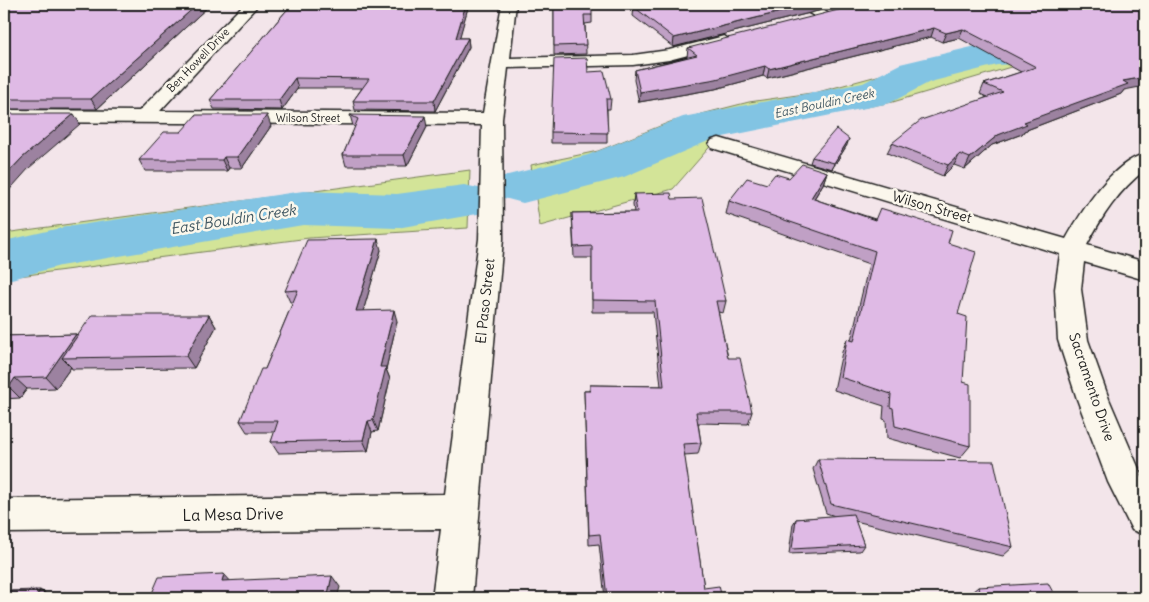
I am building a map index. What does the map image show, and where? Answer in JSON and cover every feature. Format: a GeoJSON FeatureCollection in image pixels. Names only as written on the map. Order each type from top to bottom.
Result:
{"type":"FeatureCollection","features":[{"type":"Feature","properties":{"kind":"street","name":"Ben Howell Drive"},"geometry":{"type":"LineString","coordinates":[[144,116],[252,4]]}},
{"type":"Feature","properties":{"kind":"street","name":"El Paso Street"},"geometry":{"type":"LineString","coordinates":[[452,598],[491,239],[492,119],[509,4]]}},
{"type":"Feature","properties":{"kind":"street"},"geometry":{"type":"LineString","coordinates":[[801,4],[825,16]]}},
{"type":"Feature","properties":{"kind":"street"},"geometry":{"type":"LineString","coordinates":[[797,22],[842,11]]}},
{"type":"Feature","properties":{"kind":"street"},"geometry":{"type":"LineString","coordinates":[[500,63],[633,60],[669,55],[742,36]]}},
{"type":"Feature","properties":{"kind":"street","name":"Wilson Street"},"geometry":{"type":"LineString","coordinates":[[4,116],[492,119]]}},
{"type":"Feature","properties":{"kind":"street","name":"Wilson Street"},"geometry":{"type":"LineString","coordinates":[[719,144],[1145,271]]}},
{"type":"Feature","properties":{"kind":"street"},"geometry":{"type":"LineString","coordinates":[[1073,249],[1089,218],[1102,201],[1121,178],[1145,160]]}},
{"type":"Feature","properties":{"kind":"street","name":"Sacramento Drive"},"geometry":{"type":"LineString","coordinates":[[1073,249],[1068,289],[1073,340],[1093,399],[1126,482],[1145,518]]}},
{"type":"Feature","properties":{"kind":"street","name":"La Mesa Drive"},"geometry":{"type":"LineString","coordinates":[[4,516],[461,511]]}},
{"type":"Feature","properties":{"kind":"green space"},"geometry":{"type":"Polygon","coordinates":[[[1105,39],[893,102],[721,134],[673,189],[540,226],[531,165],[598,151],[670,122],[749,102],[818,92],[1006,41],[1105,39]]]}},
{"type":"Feature","properties":{"kind":"green space"},"geometry":{"type":"Polygon","coordinates":[[[470,170],[468,228],[309,238],[4,278],[4,233],[470,170]]]}},
{"type":"Feature","properties":{"kind":"building"},"geometry":{"type":"Polygon","coordinates":[[[10,4],[198,4],[91,99],[4,99],[4,87],[8,84],[4,84],[4,8],[10,4]]]}},
{"type":"Feature","properties":{"kind":"building"},"geometry":{"type":"Polygon","coordinates":[[[292,4],[466,4],[456,38],[468,38],[434,101],[353,101],[369,79],[295,78],[279,100],[210,100],[292,4]]]}},
{"type":"Feature","properties":{"kind":"building"},"geometry":{"type":"Polygon","coordinates":[[[554,4],[592,4],[592,15],[584,15],[586,45],[554,46],[554,4]]]}},
{"type":"Feature","properties":{"kind":"building"},"geometry":{"type":"Polygon","coordinates":[[[649,4],[813,4],[674,38],[634,7],[649,4]]]}},
{"type":"Feature","properties":{"kind":"building"},"geometry":{"type":"Polygon","coordinates":[[[862,4],[1145,4],[1145,77],[1123,81],[1128,84],[1024,122],[1027,124],[998,135],[970,158],[960,154],[948,165],[892,143],[921,120],[1003,92],[984,84],[1036,67],[963,29],[946,33],[934,28],[769,69],[765,66],[716,79],[640,92],[635,70],[697,55],[688,48],[862,4]]]}},
{"type":"Feature","properties":{"kind":"building"},"geometry":{"type":"Polygon","coordinates":[[[587,58],[588,72],[604,71],[611,99],[606,99],[608,133],[551,132],[554,59],[587,58]]]}},
{"type":"Feature","properties":{"kind":"building"},"geometry":{"type":"Polygon","coordinates":[[[4,114],[74,114],[22,158],[4,177],[4,114]]]}},
{"type":"Feature","properties":{"kind":"building"},"geometry":{"type":"Polygon","coordinates":[[[196,115],[267,115],[237,157],[224,157],[222,160],[139,160],[164,132],[181,132],[196,115]]]}},
{"type":"Feature","properties":{"kind":"building"},"geometry":{"type":"Polygon","coordinates":[[[350,115],[425,116],[404,155],[343,155],[358,119],[350,115]]]}},
{"type":"Feature","properties":{"kind":"building"},"geometry":{"type":"Polygon","coordinates":[[[836,129],[849,139],[834,163],[812,157],[836,129]]]}},
{"type":"Feature","properties":{"kind":"building"},"geometry":{"type":"Polygon","coordinates":[[[802,164],[827,172],[811,198],[875,220],[880,208],[952,230],[948,243],[976,252],[958,314],[967,317],[963,382],[970,384],[970,446],[895,426],[893,408],[890,407],[891,394],[840,377],[847,339],[854,341],[875,251],[729,201],[747,178],[767,184],[775,174],[789,178],[802,164]]]}},
{"type":"Feature","properties":{"kind":"building"},"geometry":{"type":"Polygon","coordinates":[[[671,193],[672,199],[702,198],[726,301],[716,301],[728,358],[740,358],[752,412],[696,412],[701,443],[683,444],[704,588],[719,586],[722,598],[607,598],[600,534],[589,535],[584,391],[590,391],[590,385],[664,386],[655,301],[592,300],[592,246],[574,247],[572,213],[637,212],[634,194],[671,193]]]}},
{"type":"Feature","properties":{"kind":"building"},"geometry":{"type":"Polygon","coordinates":[[[378,239],[356,311],[394,310],[380,367],[386,367],[373,420],[368,421],[363,440],[271,442],[278,421],[240,421],[261,369],[265,369],[298,290],[285,291],[307,240],[378,239]]]}},
{"type":"Feature","properties":{"kind":"building"},"geometry":{"type":"Polygon","coordinates":[[[92,315],[209,315],[186,356],[62,358],[92,315]]]}},
{"type":"Feature","properties":{"kind":"building"},"geometry":{"type":"Polygon","coordinates":[[[76,334],[46,377],[15,378],[9,387],[4,387],[4,336],[76,334]]]}},
{"type":"Feature","properties":{"kind":"building"},"geometry":{"type":"Polygon","coordinates":[[[818,459],[994,461],[1013,547],[831,504],[818,459]]]}},
{"type":"Feature","properties":{"kind":"building"},"geometry":{"type":"Polygon","coordinates":[[[853,514],[864,545],[792,549],[796,519],[853,514]]]}},
{"type":"Feature","properties":{"kind":"building"},"geometry":{"type":"Polygon","coordinates":[[[224,574],[222,581],[332,576],[327,598],[150,598],[159,577],[224,574]]]}},
{"type":"Feature","properties":{"kind":"building"},"geometry":{"type":"Polygon","coordinates":[[[1048,583],[1056,598],[984,598],[978,587],[1048,583]]]}},
{"type":"Feature","properties":{"kind":"building"},"geometry":{"type":"Polygon","coordinates":[[[40,590],[35,598],[4,598],[4,591],[40,590]]]}},
{"type":"Feature","properties":{"kind":"waterway","name":"East Bouldin Creek"},"geometry":{"type":"LineString","coordinates":[[523,187],[606,166],[700,127],[875,94],[915,73],[997,53],[1051,50],[1076,22],[1113,4]]}},
{"type":"Feature","properties":{"kind":"waterway","name":"East Bouldin Creek"},"geometry":{"type":"LineString","coordinates":[[4,261],[60,247],[303,208],[397,211],[464,201]]}}]}
